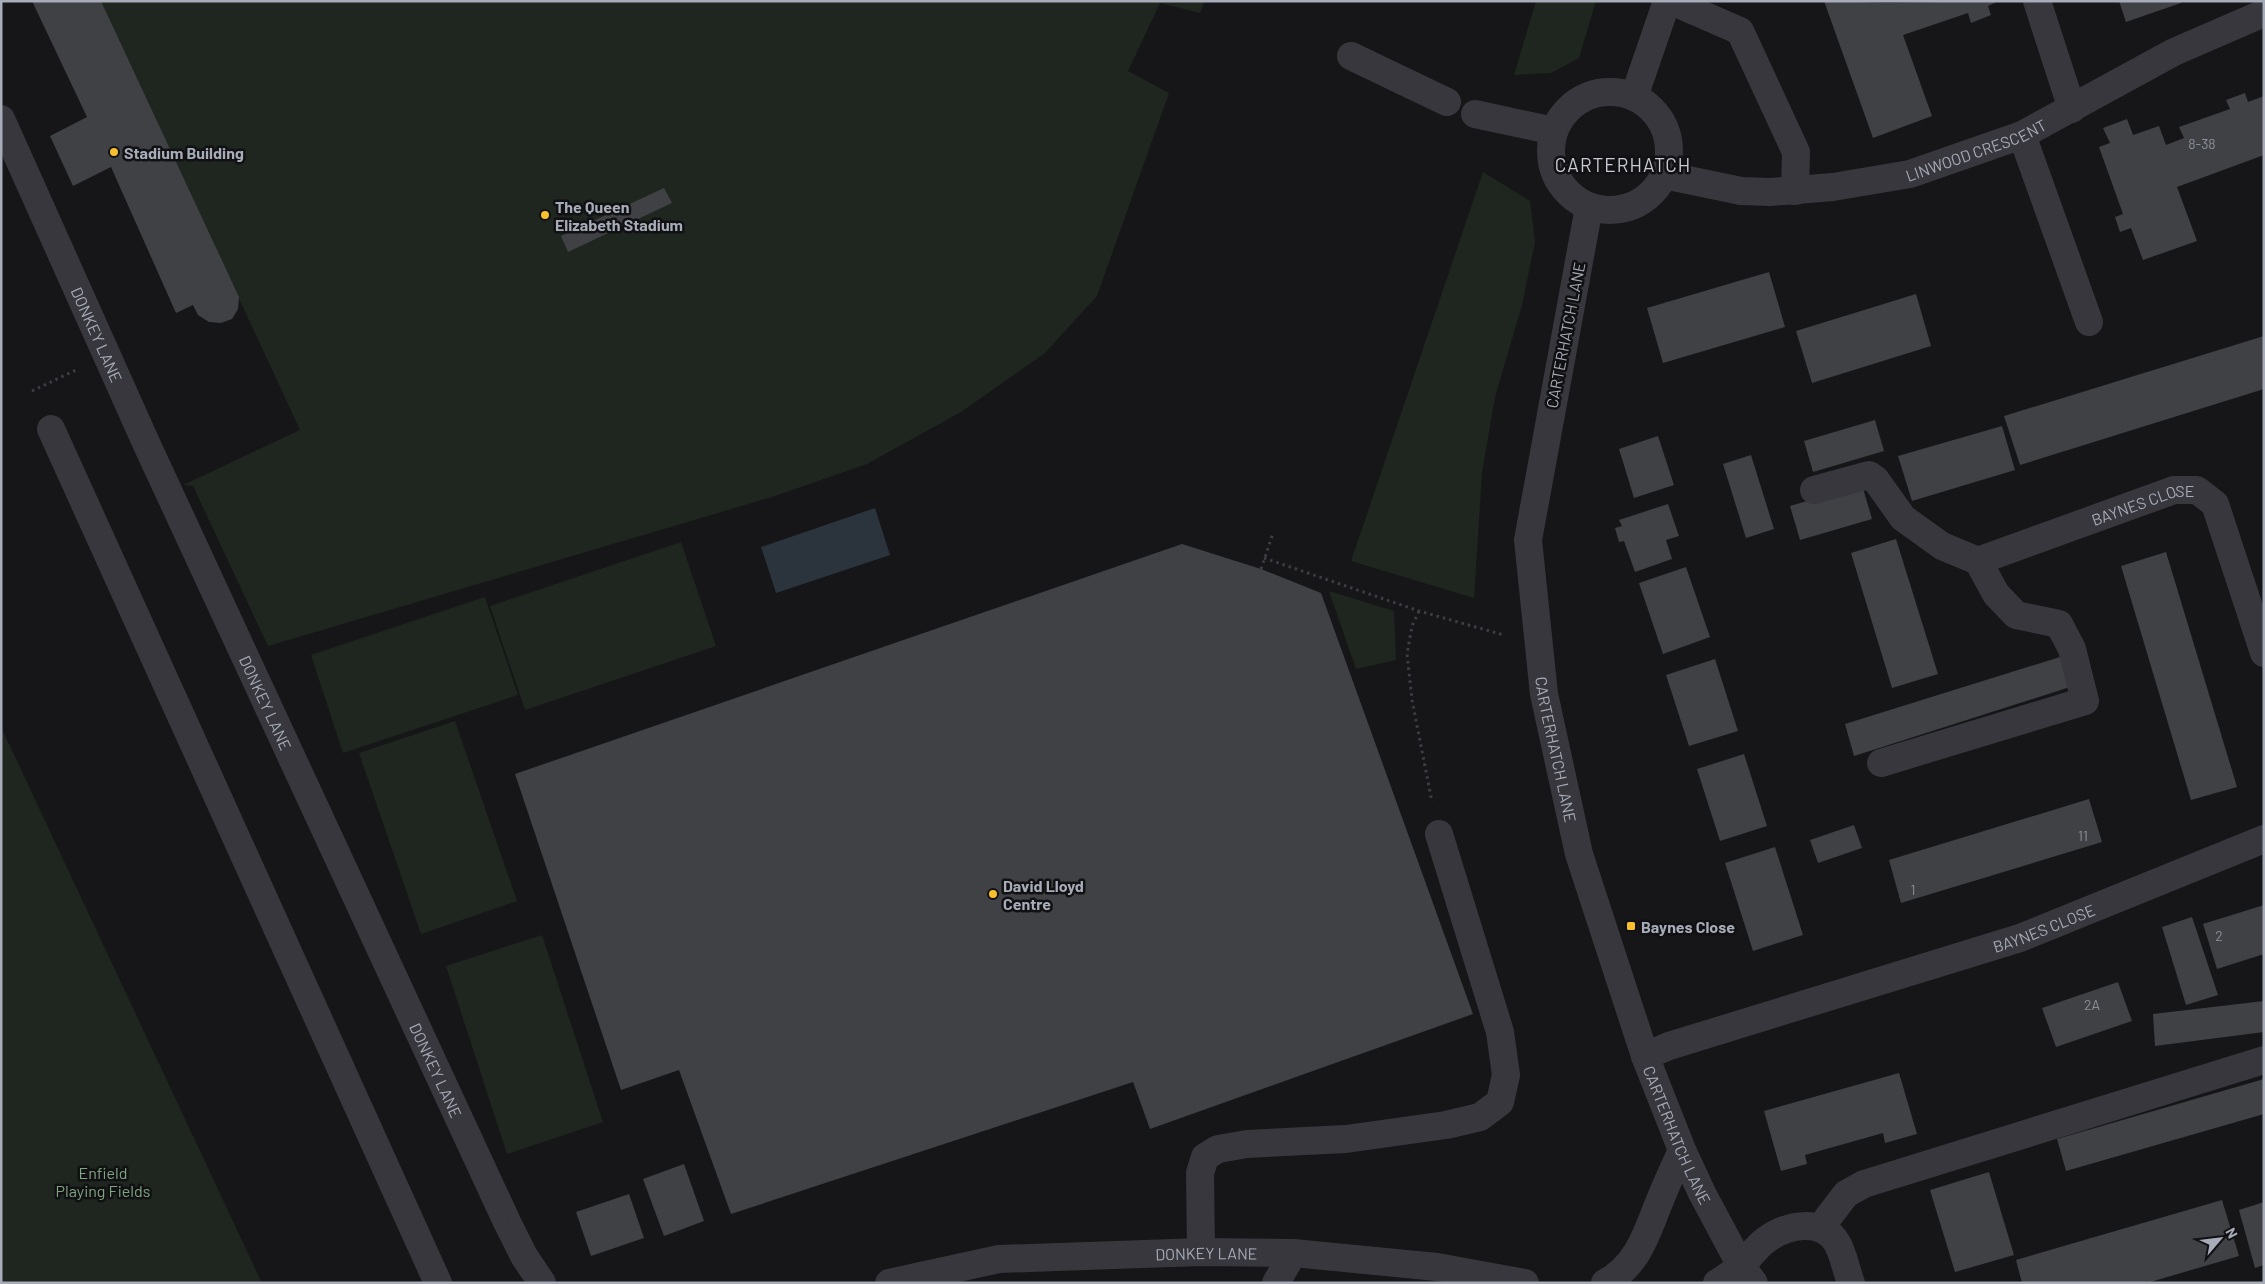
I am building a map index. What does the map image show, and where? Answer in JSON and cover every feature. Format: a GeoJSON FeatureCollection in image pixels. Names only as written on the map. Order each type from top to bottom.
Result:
{"type":"FeatureCollection","features":[{"type":"Feature","properties":{"kind":"street"},"geometry":{"type":"LineString","coordinates":[[1634,97],[1669,1],[1740,31],[1796,152],[1795,191]]}},
{"type":"Feature","properties":{"kind":"street"},"geometry":{"type":"LineString","coordinates":[[2037,1],[2072,109]]}},
{"type":"Feature","properties":{"kind":"street"},"geometry":{"type":"LineString","coordinates":[[2261,1],[2264,8]]}},
{"type":"Feature","properties":{"kind":"street","name":"LINWOOD CRESCENT"},"geometry":{"type":"LineString","coordinates":[[1664,175],[1741,191],[1795,191],[1910,174],[2022,135],[2174,52],[2264,13]]}},
{"type":"Feature","properties":{"kind":"street"},"geometry":{"type":"LineString","coordinates":[[1351,56],[1447,102]]}},
{"type":"Feature","properties":{"kind":"street"},"geometry":{"type":"LineString","coordinates":[[1600,93],[1620,93],[1634,97],[1651,109],[1663,126],[1669,145],[1664,175],[1656,189],[1640,202],[1621,210],[1601,210],[1589,207],[1571,196],[1558,180],[1551,160],[1554,131],[1565,114],[1580,100],[1600,93]]}},
{"type":"Feature","properties":{"kind":"street"},"geometry":{"type":"LineString","coordinates":[[1475,114],[1554,131]]}},
{"type":"Feature","properties":{"kind":"street","name":"DONKEY LANE"},"geometry":{"type":"LineString","coordinates":[[1,119],[308,796],[507,1222],[524,1256],[542,1283]]}},
{"type":"Feature","properties":{"kind":"street"},"geometry":{"type":"LineString","coordinates":[[2022,135],[2089,322]]}},
{"type":"Feature","properties":{"kind":"street","name":"CARTERHATCH LANE"},"geometry":{"type":"LineString","coordinates":[[1589,207],[1528,540],[1544,694],[1579,854],[1645,1056],[1682,1150],[1746,1277]]}},
{"type":"Feature","properties":{"kind":"street"},"geometry":{"type":"LineString","coordinates":[[51,429],[438,1283]]}},
{"type":"Feature","properties":{"kind":"street"},"geometry":{"type":"LineString","coordinates":[[1814,490],[1869,475],[1876,480],[1903,518],[1942,546],[1978,561],[1996,594],[2016,615],[2059,624],[2072,650],[2085,701],[1881,763]]}},
{"type":"Feature","properties":{"kind":"street","name":"BAYNES CLOSE"},"geometry":{"type":"LineString","coordinates":[[1978,561],[2174,490],[2197,490],[2215,504],[2264,653]]}},
{"type":"Feature","properties":{"kind":"street"},"geometry":{"type":"LineString","coordinates":[[1201,1252],[1200,1173],[1205,1157],[1218,1149],[1288,1141],[1346,1140],[1446,1125],[1480,1117],[1500,1102],[1506,1075],[1500,1032],[1440,834]]}},
{"type":"Feature","properties":{"kind":"street","name":"BAYNES CLOSE"},"geometry":{"type":"LineString","coordinates":[[1645,1056],[1669,1046],[2020,938],[2264,839]]}},
{"type":"Feature","properties":{"kind":"street"},"geometry":{"type":"LineString","coordinates":[[1820,1228],[1846,1194],[1864,1184],[2264,1060]]}},
{"type":"Feature","properties":{"kind":"street"},"geometry":{"type":"LineString","coordinates":[[1605,1283],[1629,1263],[1643,1244],[1682,1150]]}},
{"type":"Feature","properties":{"kind":"street"},"geometry":{"type":"LineString","coordinates":[[1718,1283],[1746,1277],[1764,1241],[1774,1234],[1798,1226],[1820,1228],[1836,1242],[1851,1283]]}},
{"type":"Feature","properties":{"kind":"street","name":"DONKEY LANE"},"geometry":{"type":"LineString","coordinates":[[889,1283],[999,1259],[1201,1252],[1293,1253],[1437,1266],[1525,1283]]}},
{"type":"Feature","properties":{"kind":"street"},"geometry":{"type":"LineString","coordinates":[[1276,1283],[1293,1253]]}},
{"type":"Feature","properties":{"kind":"path"},"geometry":{"type":"LineString","coordinates":[[32,391],[56,381],[107,353]]}},
{"type":"Feature","properties":{"kind":"path"},"geometry":{"type":"LineString","coordinates":[[1261,569],[1273,533]]}},
{"type":"Feature","properties":{"kind":"path"},"geometry":{"type":"LineString","coordinates":[[1264,558],[1419,611],[1538,644]]}},
{"type":"Feature","properties":{"kind":"path"},"geometry":{"type":"LineString","coordinates":[[1419,611],[1412,626],[1407,654],[1423,762],[1440,834]]}},
{"type":"Feature","properties":{"kind":"green space"},"geometry":{"type":"Polygon","coordinates":[[[101,1],[1205,1],[1200,13],[1160,3],[1128,71],[1169,93],[1097,296],[1045,353],[961,412],[867,464],[772,497],[268,646],[193,486],[183,485],[300,430],[101,1]]]}},
{"type":"Feature","properties":{"kind":"green space"},"geometry":{"type":"Polygon","coordinates":[[[1536,1],[1596,1],[1579,58],[1551,73],[1514,75],[1536,1]]]}},
{"type":"Feature","properties":{"kind":"green space"},"geometry":{"type":"Polygon","coordinates":[[[1483,172],[1530,201],[1535,242],[1522,305],[1495,397],[1482,473],[1474,598],[1351,561],[1483,172]]]}},
{"type":"Feature","properties":{"kind":"green space"},"geometry":{"type":"Polygon","coordinates":[[[681,542],[716,646],[525,710],[490,606],[681,542]]]}},
{"type":"Feature","properties":{"kind":"green space"},"geometry":{"type":"Polygon","coordinates":[[[1329,591],[1394,611],[1396,660],[1356,669],[1329,591]]]}},
{"type":"Feature","properties":{"kind":"green space"},"geometry":{"type":"Polygon","coordinates":[[[485,597],[518,695],[343,753],[311,655],[485,597]]]}},
{"type":"Feature","properties":{"kind":"green space"},"geometry":{"type":"Polygon","coordinates":[[[455,721],[517,901],[421,934],[359,753],[455,721]]]}},
{"type":"Feature","properties":{"kind":"green space","name":"Enfield Playing Fields"},"geometry":{"type":"Polygon","coordinates":[[[1,727],[262,1283],[1,1283],[1,727]]]}},
{"type":"Feature","properties":{"kind":"green space"},"geometry":{"type":"Polygon","coordinates":[[[542,935],[603,1122],[507,1154],[446,966],[542,935]]]}},
{"type":"Feature","properties":{"kind":"shaded area"},"geometry":{"type":"Polygon","coordinates":[[[875,508],[890,555],[776,593],[761,547],[875,508]]]}},
{"type":"Feature","properties":{"kind":"building","name":"Stadium Building"},"geometry":{"type":"Polygon","coordinates":[[[32,1],[101,1],[239,297],[238,309],[232,319],[221,323],[209,322],[198,315],[193,305],[176,313],[111,167],[73,186],[50,136],[87,117],[32,1]]]}},
{"type":"Feature","properties":{"kind":"building"},"geometry":{"type":"Polygon","coordinates":[[[1824,1],[1887,3],[1999,1],[1988,6],[1991,15],[1971,23],[1968,13],[1903,35],[1932,116],[1873,138],[1824,1]]]}},
{"type":"Feature","properties":{"kind":"building"},"geometry":{"type":"Polygon","coordinates":[[[2119,1],[2181,1],[2181,3],[2126,22],[2119,1]]]}},
{"type":"Feature","properties":{"kind":"building"},"geometry":{"type":"Polygon","coordinates":[[[2245,93],[2248,102],[2264,96],[2264,155],[2177,187],[2197,241],[2143,260],[2131,228],[2120,232],[2115,217],[2123,214],[2099,147],[2110,143],[2103,128],[2127,119],[2133,135],[2159,126],[2166,145],[2184,138],[2179,127],[2230,109],[2226,100],[2245,93]]]}},
{"type":"Feature","properties":{"kind":"building"},"geometry":{"type":"Polygon","coordinates":[[[664,188],[672,203],[568,252],[561,236],[664,188]]]}},
{"type":"Feature","properties":{"kind":"building"},"geometry":{"type":"Polygon","coordinates":[[[1769,272],[1785,327],[1663,363],[1647,308],[1769,272]]]}},
{"type":"Feature","properties":{"kind":"building"},"geometry":{"type":"Polygon","coordinates":[[[1916,294],[1931,346],[1812,383],[1796,331],[1916,294]]]}},
{"type":"Feature","properties":{"kind":"building"},"geometry":{"type":"Polygon","coordinates":[[[2264,336],[2264,389],[2020,465],[2004,416],[2264,336]]]}},
{"type":"Feature","properties":{"kind":"building"},"geometry":{"type":"Polygon","coordinates":[[[1875,420],[1884,451],[1813,472],[1804,441],[1875,420]]]}},
{"type":"Feature","properties":{"kind":"building"},"geometry":{"type":"Polygon","coordinates":[[[2002,426],[2015,470],[1912,501],[1898,456],[2002,426]]]}},
{"type":"Feature","properties":{"kind":"building"},"geometry":{"type":"Polygon","coordinates":[[[1658,436],[1674,485],[1634,498],[1619,449],[1658,436]]]}},
{"type":"Feature","properties":{"kind":"building"},"geometry":{"type":"Polygon","coordinates":[[[1751,455],[1774,529],[1746,538],[1723,464],[1751,455]]]}},
{"type":"Feature","properties":{"kind":"building"},"geometry":{"type":"Polygon","coordinates":[[[1862,485],[1872,519],[1800,540],[1790,506],[1862,485]]]}},
{"type":"Feature","properties":{"kind":"building"},"geometry":{"type":"Polygon","coordinates":[[[1668,504],[1679,536],[1666,540],[1672,559],[1635,572],[1624,541],[1619,542],[1615,528],[1622,526],[1619,520],[1668,504]]]}},
{"type":"Feature","properties":{"kind":"building"},"geometry":{"type":"Polygon","coordinates":[[[1896,539],[1938,674],[1892,688],[1851,553],[1896,539]]]}},
{"type":"Feature","properties":{"kind":"building","name":"David Lloyd Centre"},"geometry":{"type":"Polygon","coordinates":[[[1182,544],[1261,569],[1321,593],[1473,1014],[1150,1129],[1133,1082],[731,1214],[679,1070],[621,1090],[515,774],[1182,544]]]}},
{"type":"Feature","properties":{"kind":"building"},"geometry":{"type":"Polygon","coordinates":[[[2166,552],[2237,787],[2191,800],[2121,566],[2166,552]]]}},
{"type":"Feature","properties":{"kind":"building"},"geometry":{"type":"Polygon","coordinates":[[[1686,567],[1710,637],[1663,654],[1639,583],[1686,567]]]}},
{"type":"Feature","properties":{"kind":"building"},"geometry":{"type":"Polygon","coordinates":[[[2060,657],[2070,687],[1854,756],[1845,724],[2060,657]]]}},
{"type":"Feature","properties":{"kind":"building"},"geometry":{"type":"Polygon","coordinates":[[[1715,659],[1738,731],[1689,746],[1666,675],[1715,659]]]}},
{"type":"Feature","properties":{"kind":"building"},"geometry":{"type":"Polygon","coordinates":[[[1744,754],[1767,826],[1720,841],[1697,769],[1744,754]]]}},
{"type":"Feature","properties":{"kind":"building"},"geometry":{"type":"Polygon","coordinates":[[[2089,799],[2102,842],[1901,903],[1889,860],[2089,799]]]}},
{"type":"Feature","properties":{"kind":"building"},"geometry":{"type":"Polygon","coordinates":[[[1854,825],[1862,848],[1818,863],[1810,840],[1854,825]]]}},
{"type":"Feature","properties":{"kind":"building"},"geometry":{"type":"Polygon","coordinates":[[[1775,847],[1803,935],[1753,951],[1725,863],[1775,847]]]}},
{"type":"Feature","properties":{"kind":"building"},"geometry":{"type":"Polygon","coordinates":[[[2264,905],[2264,954],[2217,969],[2203,924],[2264,905]]]}},
{"type":"Feature","properties":{"kind":"building"},"geometry":{"type":"Polygon","coordinates":[[[2192,917],[2218,995],[2186,1005],[2162,927],[2192,917]]]}},
{"type":"Feature","properties":{"kind":"building"},"geometry":{"type":"Polygon","coordinates":[[[2118,982],[2132,1021],[2056,1047],[2042,1008],[2118,982]]]}},
{"type":"Feature","properties":{"kind":"building"},"geometry":{"type":"Polygon","coordinates":[[[2264,1001],[2264,1032],[2155,1046],[2153,1014],[2264,1001]]]}},
{"type":"Feature","properties":{"kind":"building"},"geometry":{"type":"Polygon","coordinates":[[[1899,1073],[1917,1134],[1885,1143],[1883,1133],[1805,1155],[1807,1164],[1781,1171],[1764,1111],[1899,1073]]]}},
{"type":"Feature","properties":{"kind":"building"},"geometry":{"type":"Polygon","coordinates":[[[2264,1079],[2264,1114],[2066,1171],[2057,1139],[2264,1079]]]}},
{"type":"Feature","properties":{"kind":"building"},"geometry":{"type":"Polygon","coordinates":[[[684,1164],[704,1221],[664,1236],[643,1179],[684,1164]]]}},
{"type":"Feature","properties":{"kind":"building"},"geometry":{"type":"Polygon","coordinates":[[[1989,1172],[2014,1255],[1955,1272],[1930,1190],[1989,1172]]]}},
{"type":"Feature","properties":{"kind":"building"},"geometry":{"type":"Polygon","coordinates":[[[629,1194],[644,1238],[591,1256],[576,1212],[629,1194]]]}},
{"type":"Feature","properties":{"kind":"building"},"geometry":{"type":"Polygon","coordinates":[[[2222,1200],[2239,1256],[2147,1283],[2022,1283],[2016,1260],[2222,1200]]]}},
{"type":"Feature","properties":{"kind":"building"},"geometry":{"type":"Polygon","coordinates":[[[2264,1202],[2264,1265],[2255,1268],[2239,1210],[2264,1202]]]}},
{"type":"Feature","properties":{"kind":"place","name":"Stadium Building"},"geometry":{"type":"Point","coordinates":[114,152]}},
{"type":"Feature","properties":{"kind":"place","name":"The Queen Elizabeth Stadium"},"geometry":{"type":"Point","coordinates":[545,215]}},
{"type":"Feature","properties":{"kind":"place","name":"David Lloyd Centre"},"geometry":{"type":"Point","coordinates":[993,894]}},
{"type":"Feature","properties":{"kind":"place","name":"Baynes Close"},"geometry":{"type":"Point","coordinates":[1631,926]}},
{"type":"Feature","properties":{"kind":"district","name":"CARTERHATCH"},"geometry":{"type":"Point","coordinates":[1623,164]}}]}
